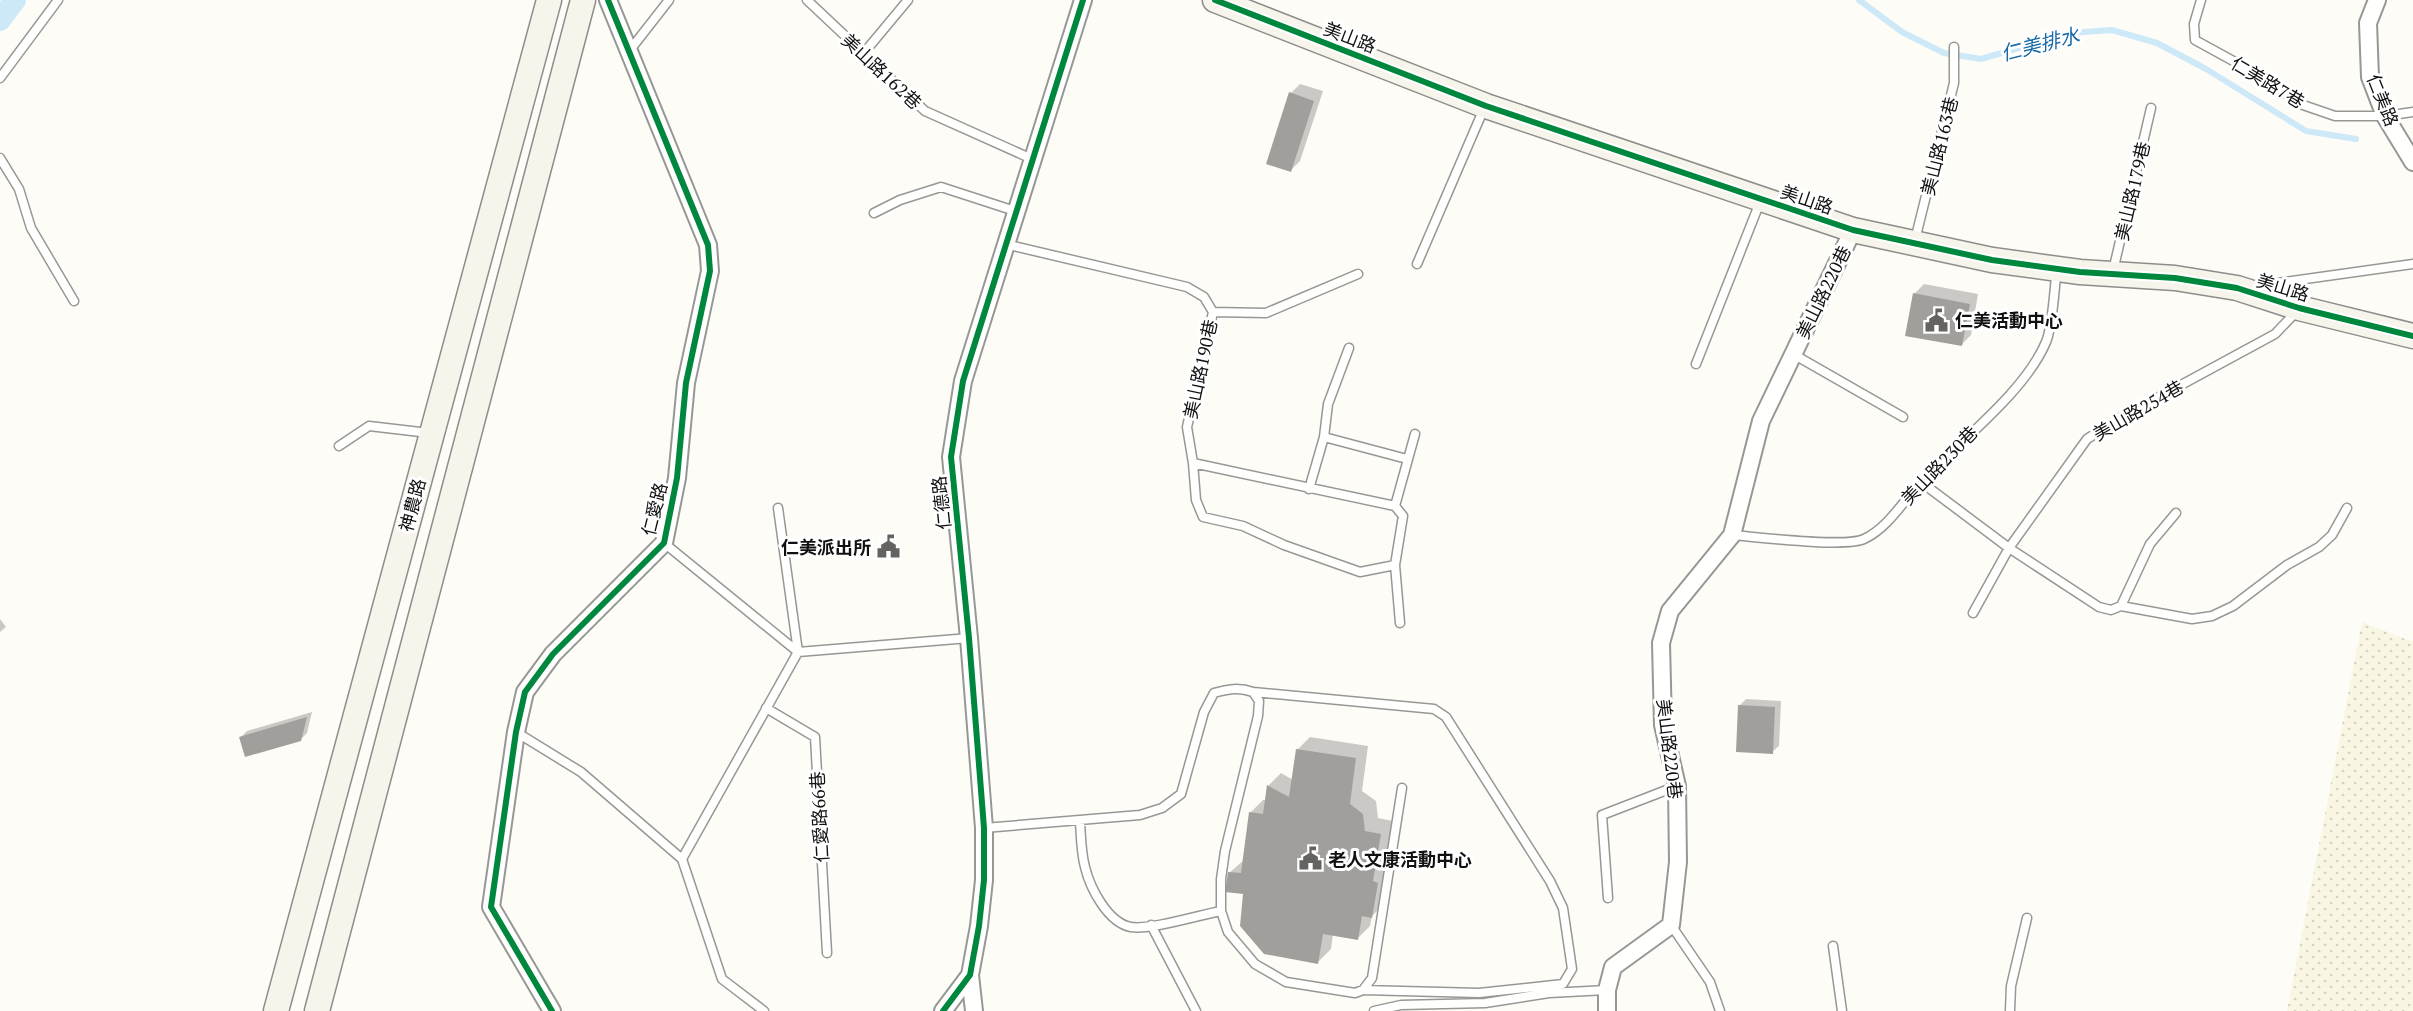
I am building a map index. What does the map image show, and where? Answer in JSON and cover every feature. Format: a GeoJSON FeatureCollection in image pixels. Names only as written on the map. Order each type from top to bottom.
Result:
{"type":"FeatureCollection","features":[{"type":"Feature","properties":{"kind":"street","name":"神農路"},"geometry":{"type":"LineString","coordinates":[[276,1011],[549,0]]}},
{"type":"Feature","properties":{"kind":"street","name":"神農路"},"geometry":{"type":"LineString","coordinates":[[316,1011],[583,0]]}},
{"type":"Feature","properties":{"kind":"street","name":"仁愛路"},"geometry":{"type":"LineString","coordinates":[[552,1011],[491,907],[516,732],[525,692],[553,654],[664,543],[677,478],[686,383],[710,271],[708,245],[608,0]]}},
{"type":"Feature","properties":{"kind":"street","name":"仁德路"},"geometry":{"type":"LineString","coordinates":[[944,1011],[970,975],[984,880],[984,828],[969,638],[951,458],[963,381],[1004,244],[1083,0]]}},
{"type":"Feature","properties":{"kind":"street","name":"美山路"},"geometry":{"type":"LineString","coordinates":[[1215,0],[1486,106],[1853,230],[1992,260],[2080,272],[2175,278],[2237,288],[2299,308],[2413,336]]}},
{"type":"Feature","properties":{"kind":"street","name":"仁美路"},"geometry":{"type":"LineString","coordinates":[[2377,0],[2368,23],[2370,77],[2385,116],[2413,162]]}},
{"type":"Feature","properties":{"kind":"street","name":"美山路220巷"},"geometry":{"type":"LineString","coordinates":[[1671,925],[1678,862],[1677,786],[1663,725],[1661,643],[1670,611],[1732,535],[1761,421],[1853,230]]}},
{"type":"Feature","properties":{"kind":"street"},"geometry":{"type":"LineString","coordinates":[[1607,1011],[1607,990],[1613,967],[1671,925]]}},
{"type":"Feature","properties":{"kind":"street"},"geometry":{"type":"LineString","coordinates":[[970,975],[974,1011]]}},
{"type":"Feature","properties":{"kind":"lane"},"geometry":{"type":"LineString","coordinates":[[0,78],[58,0]]}},
{"type":"Feature","properties":{"kind":"lane"},"geometry":{"type":"LineString","coordinates":[[630,50],[669,0]]}},
{"type":"Feature","properties":{"kind":"lane","name":"美山路162巷"},"geometry":{"type":"LineString","coordinates":[[807,0],[925,111],[1032,159]]}},
{"type":"Feature","properties":{"kind":"lane"},"geometry":{"type":"LineString","coordinates":[[863,54],[908,0]]}},
{"type":"Feature","properties":{"kind":"lane","name":"仁美路7巷"},"geometry":{"type":"LineString","coordinates":[[2201,0],[2194,24],[2195,40],[2257,74],[2302,105],[2335,116],[2385,116]]}},
{"type":"Feature","properties":{"kind":"lane","name":"美山路163巷"},"geometry":{"type":"LineString","coordinates":[[1914,244],[1954,83],[1954,47]]}},
{"type":"Feature","properties":{"kind":"lane"},"geometry":{"type":"LineString","coordinates":[[1417,264],[1486,106]]}},
{"type":"Feature","properties":{"kind":"lane","name":"美山路179巷"},"geometry":{"type":"LineString","coordinates":[[2112,274],[2151,108]]}},
{"type":"Feature","properties":{"kind":"lane"},"geometry":{"type":"LineString","coordinates":[[2385,116],[2413,112]]}},
{"type":"Feature","properties":{"kind":"lane"},"geometry":{"type":"LineString","coordinates":[[0,158],[19,189],[31,228],[74,301]]}},
{"type":"Feature","properties":{"kind":"lane"},"geometry":{"type":"LineString","coordinates":[[874,213],[900,200],[941,187],[1015,211]]}},
{"type":"Feature","properties":{"kind":"lane"},"geometry":{"type":"LineString","coordinates":[[1696,364],[1761,199]]}},
{"type":"Feature","properties":{"kind":"lane","name":"美山路190巷"},"geometry":{"type":"LineString","coordinates":[[1004,244],[1187,287],[1204,297],[1213,312],[1187,427],[1196,500],[1203,517],[1243,526],[1284,545],[1360,572],[1395,565]]}},
{"type":"Feature","properties":{"kind":"lane"},"geometry":{"type":"LineString","coordinates":[[2237,288],[2413,264]]}},
{"type":"Feature","properties":{"kind":"lane","name":"美山路230巷"},"geometry":{"type":"LineString","coordinates":[[1732,535],[1839,543],[1863,540],[1884,524],[1921,482],[2014,390],[2033,367],[2047,340],[2057,268]]}},
{"type":"Feature","properties":{"kind":"lane"},"geometry":{"type":"LineString","coordinates":[[1213,312],[1266,313],[1358,274]]}},
{"type":"Feature","properties":{"kind":"lane","name":"美山路254巷"},"geometry":{"type":"LineString","coordinates":[[1973,613],[2009,548],[2087,439],[2122,417],[2275,334],[2299,308]]}},
{"type":"Feature","properties":{"kind":"lane"},"geometry":{"type":"LineString","coordinates":[[1309,489],[1324,437],[1328,404],[1348,348]]}},
{"type":"Feature","properties":{"kind":"lane","name":"美山路220巷"},"geometry":{"type":"LineString","coordinates":[[1793,354],[1902,417]]}},
{"type":"Feature","properties":{"kind":"lane"},"geometry":{"type":"LineString","coordinates":[[339,446],[369,426],[432,433]]}},
{"type":"Feature","properties":{"kind":"lane"},"geometry":{"type":"LineString","coordinates":[[1395,506],[1415,434]]}},
{"type":"Feature","properties":{"kind":"lane"},"geometry":{"type":"LineString","coordinates":[[1324,437],[1407,459]]}},
{"type":"Feature","properties":{"kind":"lane"},"geometry":{"type":"LineString","coordinates":[[1193,463],[1395,506],[1402,516],[1395,565],[1400,623]]}},
{"type":"Feature","properties":{"kind":"lane"},"geometry":{"type":"LineString","coordinates":[[1921,482],[2009,548],[2098,607],[2111,609],[2121,606],[2192,619],[2212,616],[2233,606],[2287,565],[2319,547],[2332,534],[2347,508]]}},
{"type":"Feature","properties":{"kind":"lane"},"geometry":{"type":"LineString","coordinates":[[682,859],[798,652],[778,508]]}},
{"type":"Feature","properties":{"kind":"lane"},"geometry":{"type":"LineString","coordinates":[[2121,606],[2150,544],[2176,513]]}},
{"type":"Feature","properties":{"kind":"lane"},"geometry":{"type":"LineString","coordinates":[[664,543],[798,652],[969,638]]}},
{"type":"Feature","properties":{"kind":"lane"},"geometry":{"type":"LineString","coordinates":[[984,828],[1080,822],[1140,815],[1162,808],[1181,794],[1204,712],[1214,693],[1228,689],[1243,688],[1253,692],[1434,709],[1446,717],[1550,881],[1563,908],[1572,969],[1563,984],[1479,993],[1363,990],[1354,993],[1286,982],[1255,964],[1228,932],[1221,911],[1221,879],[1225,851],[1258,716],[1259,701],[1253,692]]}},
{"type":"Feature","properties":{"kind":"lane","name":"仁愛路66巷"},"geometry":{"type":"LineString","coordinates":[[766,708],[815,737],[827,953]]}},
{"type":"Feature","properties":{"kind":"lane"},"geometry":{"type":"LineString","coordinates":[[516,732],[581,772],[682,859],[722,979],[764,1011]]}},
{"type":"Feature","properties":{"kind":"lane"},"geometry":{"type":"LineString","coordinates":[[1608,898],[1602,815],[1677,786]]}},
{"type":"Feature","properties":{"kind":"lane"},"geometry":{"type":"LineString","coordinates":[[1363,990],[1372,978],[1402,788]]}},
{"type":"Feature","properties":{"kind":"lane"},"geometry":{"type":"LineString","coordinates":[[1080,822],[1085,868],[1100,902],[1114,919],[1131,927],[1221,911]]}},
{"type":"Feature","properties":{"kind":"lane"},"geometry":{"type":"LineString","coordinates":[[2010,1011],[2011,986],[2027,918]]}},
{"type":"Feature","properties":{"kind":"lane"},"geometry":{"type":"LineString","coordinates":[[1151,925],[1196,1011]]}},
{"type":"Feature","properties":{"kind":"lane"},"geometry":{"type":"LineString","coordinates":[[1671,925],[1710,982],[1719,1011]]}},
{"type":"Feature","properties":{"kind":"lane"},"geometry":{"type":"LineString","coordinates":[[1833,946],[1842,1011]]}},
{"type":"Feature","properties":{"kind":"lane"},"geometry":{"type":"LineString","coordinates":[[1374,1011],[1401,1005],[1485,1003],[1549,993],[1607,990]]}},
{"type":"Feature","properties":{"kind":"shaded area"},"geometry":{"type":"Polygon","coordinates":[[[2362,622],[2413,642],[2413,1011],[2287,1011],[2362,622]]]}},
{"type":"Feature","properties":{"kind":"building"},"geometry":{"type":"Polygon","coordinates":[[[1289,92],[1314,101],[1291,172],[1266,164],[1289,92]]]}},
{"type":"Feature","properties":{"kind":"building","name":"仁美活動中心"},"geometry":{"type":"Polygon","coordinates":[[[1913,293],[1970,304],[1962,346],[1905,336],[1913,293]]]}},
{"type":"Feature","properties":{"kind":"building"},"geometry":{"type":"Polygon","coordinates":[[[1738,705],[1775,707],[1773,754],[1736,752],[1738,705]]]}},
{"type":"Feature","properties":{"kind":"building"},"geometry":{"type":"Polygon","coordinates":[[[307,717],[301,741],[245,757],[239,737],[307,717]]]}},
{"type":"Feature","properties":{"kind":"building","name":"老人文康活動中心"},"geometry":{"type":"Polygon","coordinates":[[[1296,749],[1356,758],[1350,804],[1363,814],[1365,831],[1381,834],[1373,881],[1378,883],[1372,918],[1362,916],[1358,940],[1323,934],[1318,964],[1264,954],[1240,926],[1243,894],[1225,892],[1228,872],[1241,873],[1249,812],[1263,814],[1267,785],[1289,797],[1296,749]]]}},
{"type":"Feature","properties":{"kind":"waterway"},"geometry":{"type":"LineString","coordinates":[[0,20],[15,0]]}},
{"type":"Feature","properties":{"kind":"waterway","name":"仁美排水"},"geometry":{"type":"LineString","coordinates":[[1859,0],[1902,32],[1944,53],[1981,59],[2070,33],[2112,30],[2157,43],[2206,69],[2306,131],[2356,139]]}},
{"type":"Feature","properties":{"kind":"cycle path"},"geometry":{"type":"LineString","coordinates":[[552,1011],[491,907],[516,732],[525,692],[553,654],[664,543],[677,478],[686,383],[710,271],[708,245],[608,0]]}},
{"type":"Feature","properties":{"kind":"cycle path"},"geometry":{"type":"LineString","coordinates":[[943,1011],[970,975],[984,880],[984,828],[969,638],[951,457],[963,381],[1083,0]]}},
{"type":"Feature","properties":{"kind":"cycle path"},"geometry":{"type":"LineString","coordinates":[[1215,0],[1486,106],[1853,230],[1992,260],[2080,272],[2175,278],[2237,288],[2299,308],[2413,336]]}},
{"type":"Feature","properties":{"kind":"place","name":"仁美活動中心"},"geometry":{"type":"Point","coordinates":[1937,320]}},
{"type":"Feature","properties":{"kind":"place","name":"仁美派出所"},"geometry":{"type":"Point","coordinates":[889,547]}},
{"type":"Feature","properties":{"kind":"place","name":"老人文康活動中心"},"geometry":{"type":"Point","coordinates":[1310,859]}}]}
